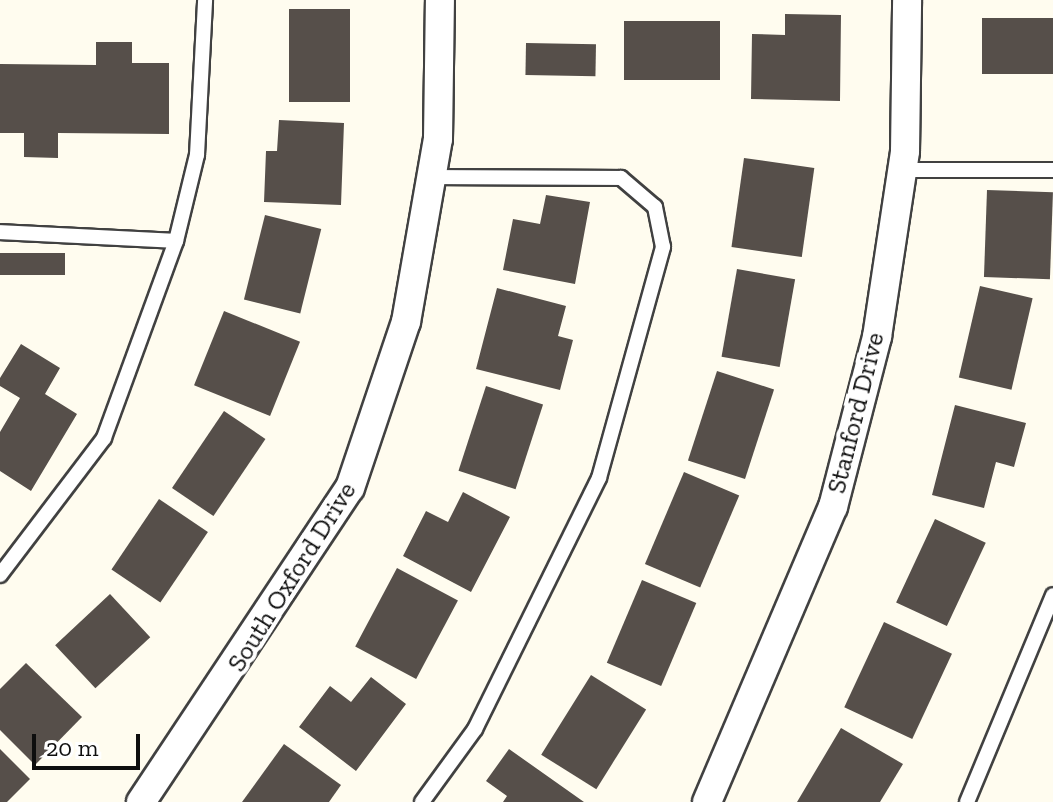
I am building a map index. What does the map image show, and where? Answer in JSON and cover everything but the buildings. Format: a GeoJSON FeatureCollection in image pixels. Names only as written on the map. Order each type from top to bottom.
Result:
{"type":"FeatureCollection","features":[{"type":"Feature","properties":{"kind":"street","name":"South Oxford Drive"},"geometry":{"type":"LineString","coordinates":[[141,802],[350,488],[406,322],[431,177],[440,0]]}},
{"type":"Feature","properties":{"kind":"street","name":"Stanford Drive"},"geometry":{"type":"LineString","coordinates":[[707,802],[833,507],[877,337],[902,170],[907,0]]}},
{"type":"Feature","properties":{"kind":"lane"},"geometry":{"type":"LineString","coordinates":[[0,575],[104,438],[176,241],[197,155],[205,0]]}},
{"type":"Feature","properties":{"kind":"lane"},"geometry":{"type":"LineString","coordinates":[[902,170],[1053,170]]}},
{"type":"Feature","properties":{"kind":"lane"},"geometry":{"type":"LineString","coordinates":[[422,802],[475,729],[599,478],[663,247],[655,207],[621,178],[431,177]]}},
{"type":"Feature","properties":{"kind":"lane"},"geometry":{"type":"LineString","coordinates":[[0,232],[176,241]]}},
{"type":"Feature","properties":{"kind":"lane"},"geometry":{"type":"LineString","coordinates":[[967,802],[1053,595]]}}]}
